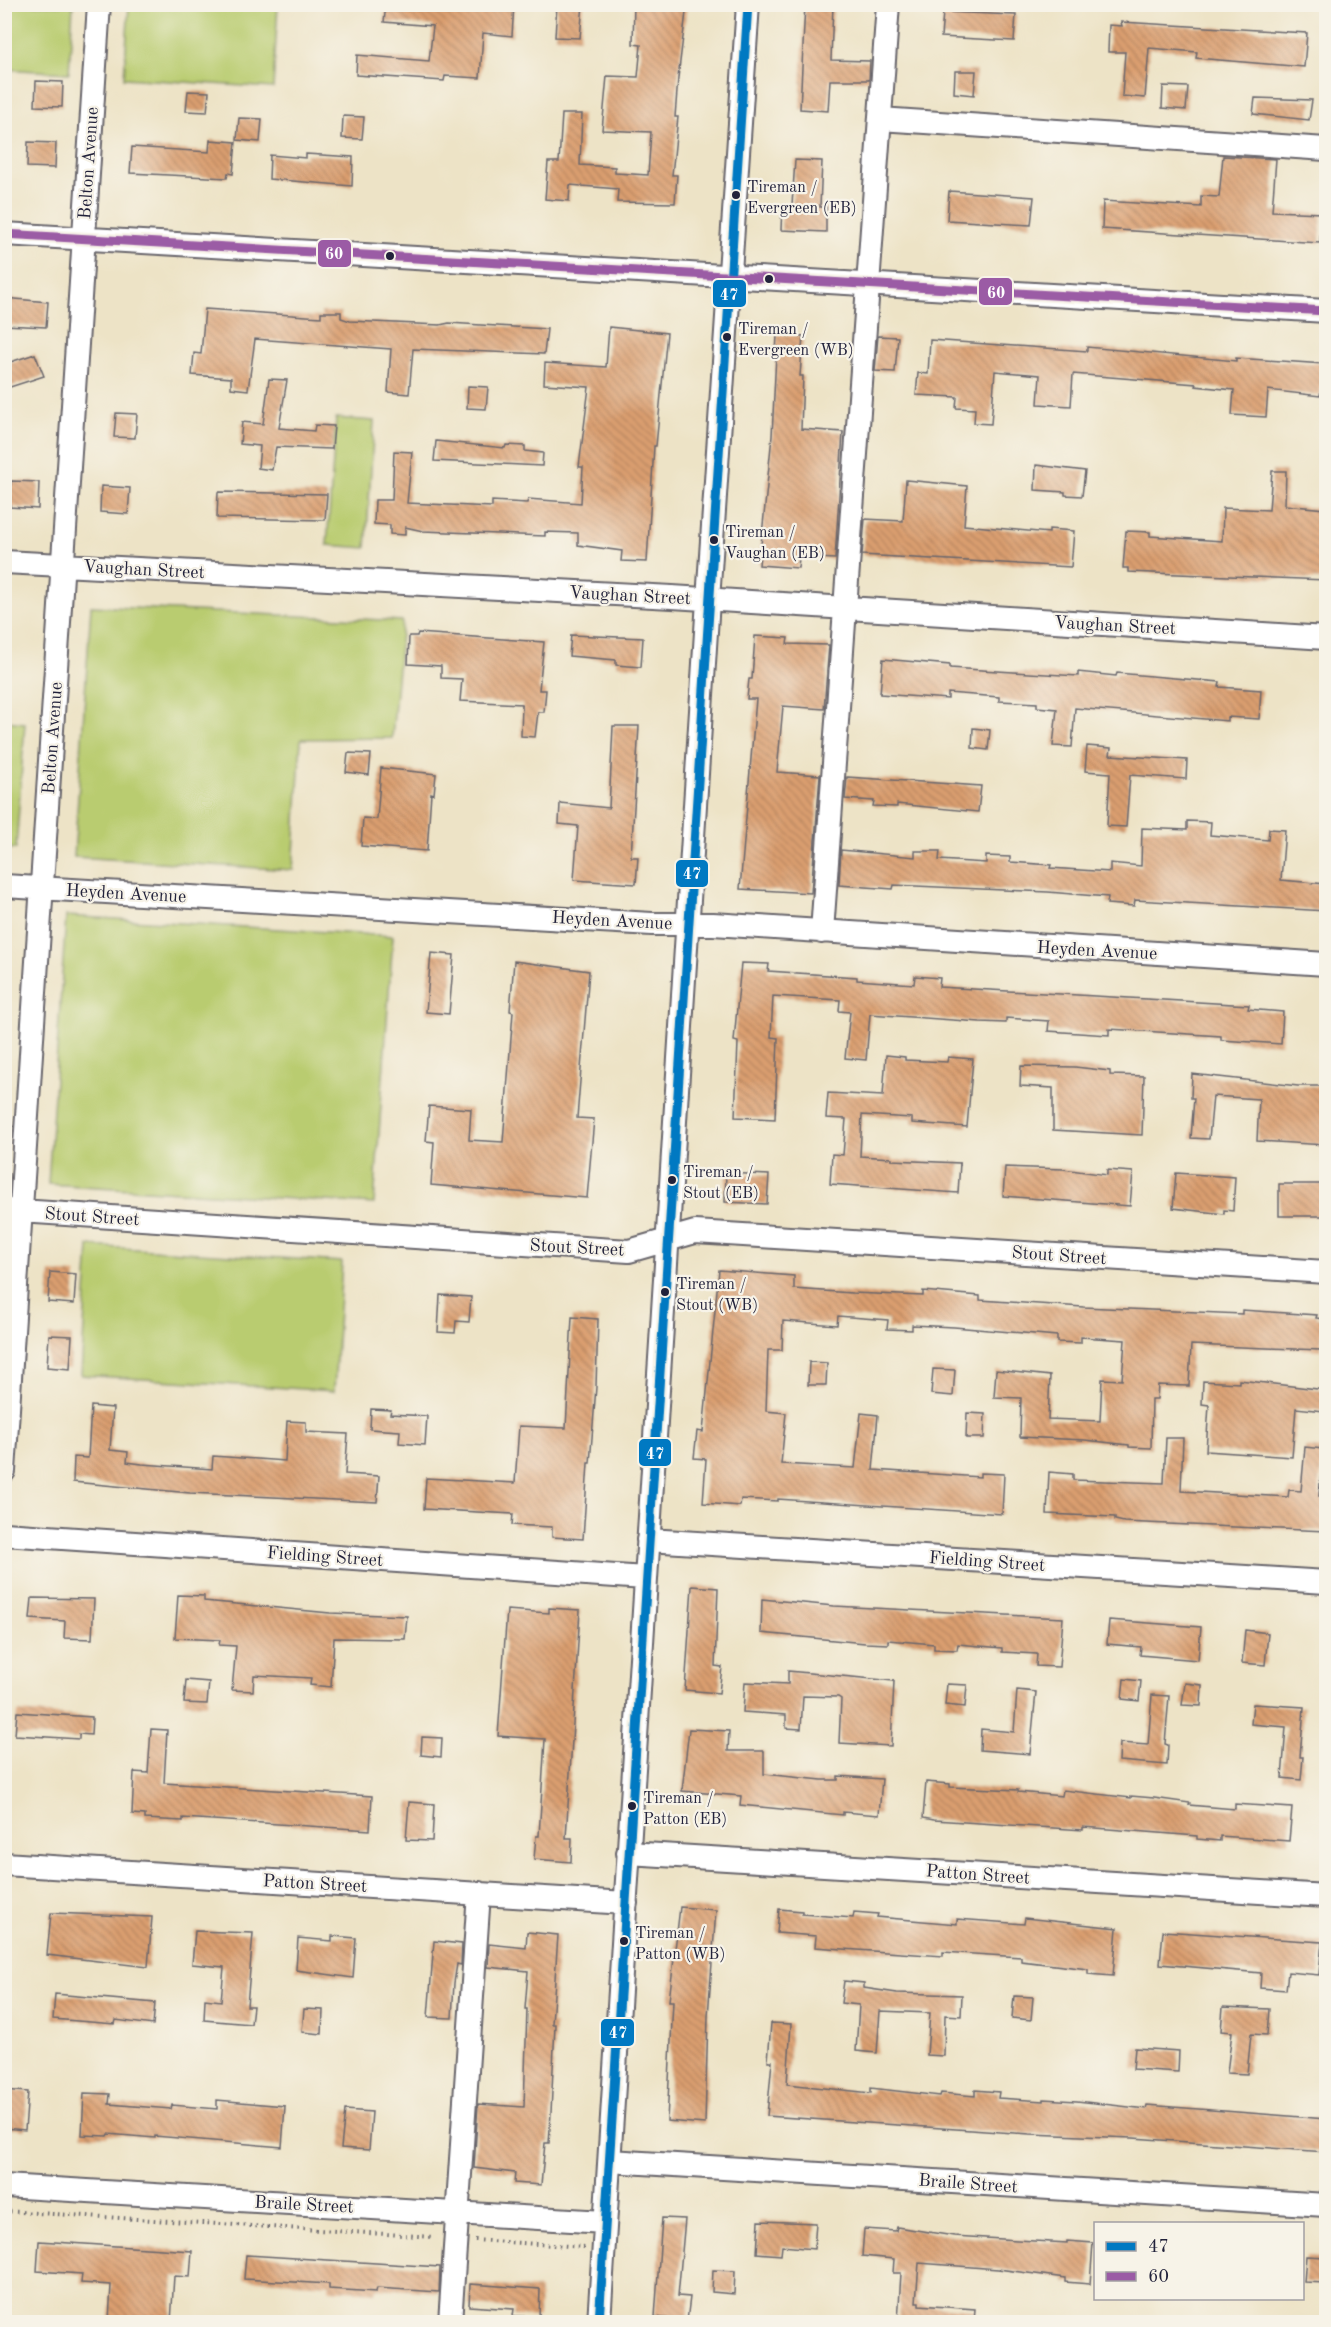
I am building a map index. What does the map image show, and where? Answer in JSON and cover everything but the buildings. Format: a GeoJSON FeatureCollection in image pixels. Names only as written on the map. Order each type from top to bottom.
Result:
{"type":"FeatureCollection","features":[{"type":"Feature","properties":{"kind":"street","name":"Belton Avenue"},"geometry":{"type":"LineString","coordinates":[[4,1471],[12,1211],[43,888],[99,4]]}},
{"type":"Feature","properties":{"kind":"street"},"geometry":{"type":"LineString","coordinates":[[599,2322],[645,1578],[748,4]]}},
{"type":"Feature","properties":{"kind":"street"},"geometry":{"type":"LineString","coordinates":[[822,932],[843,608],[888,4]]}},
{"type":"Feature","properties":{"kind":"street"},"geometry":{"type":"LineString","coordinates":[[880,119],[1326,149]]}},
{"type":"Feature","properties":{"kind":"street"},"geometry":{"type":"LineString","coordinates":[[4,234],[1326,311]]}},
{"type":"Feature","properties":{"kind":"street","name":"Vaughan Street"},"geometry":{"type":"LineString","coordinates":[[4,562],[708,600],[1326,638]]}},
{"type":"Feature","properties":{"kind":"street","name":"Heyden Avenue"},"geometry":{"type":"LineString","coordinates":[[4,886],[688,924],[1326,964]]}},
{"type":"Feature","properties":{"kind":"street","name":"Stout Street"},"geometry":{"type":"LineString","coordinates":[[12,1211],[629,1251],[695,1232],[1326,1272]]}},
{"type":"Feature","properties":{"kind":"street","name":"Fielding Street"},"geometry":{"type":"LineString","coordinates":[[4,1534],[645,1578]]}},
{"type":"Feature","properties":{"kind":"street","name":"Fielding Street"},"geometry":{"type":"LineString","coordinates":[[648,1540],[1326,1582]]}},
{"type":"Feature","properties":{"kind":"street","name":"Patton Street"},"geometry":{"type":"LineString","coordinates":[[628,1853],[1326,1896]]}},
{"type":"Feature","properties":{"kind":"street","name":"Patton Street"},"geometry":{"type":"LineString","coordinates":[[4,1864],[626,1903]]}},
{"type":"Feature","properties":{"kind":"street"},"geometry":{"type":"LineString","coordinates":[[450,2322],[479,1893]]}},
{"type":"Feature","properties":{"kind":"street","name":"Braile Street"},"geometry":{"type":"LineString","coordinates":[[610,2161],[1326,2205]]}},
{"type":"Feature","properties":{"kind":"street","name":"Braile Street"},"geometry":{"type":"LineString","coordinates":[[4,2186],[604,2222]]}},
{"type":"Feature","properties":{"kind":"path"},"geometry":{"type":"LineString","coordinates":[[4,2211],[603,2248]]}},
{"type":"Feature","properties":{"kind":"green space"},"geometry":{"type":"Polygon","coordinates":[[[4,5],[73,5],[69,73],[5,69],[4,5]]]}},
{"type":"Feature","properties":{"kind":"green space"},"geometry":{"type":"Polygon","coordinates":[[[129,5],[278,5],[273,88],[124,78],[129,5]]]}},
{"type":"Feature","properties":{"kind":"green space"},"geometry":{"type":"Polygon","coordinates":[[[336,418],[374,421],[366,548],[327,545],[336,418]]]}},
{"type":"Feature","properties":{"kind":"green space"},"geometry":{"type":"Polygon","coordinates":[[[91,606],[402,621],[392,738],[301,739],[293,870],[74,857],[91,606]]]}},
{"type":"Feature","properties":{"kind":"green space"},"geometry":{"type":"Polygon","coordinates":[[[5,721],[25,723],[16,849],[5,848],[5,721]]]}},
{"type":"Feature","properties":{"kind":"green space"},"geometry":{"type":"Polygon","coordinates":[[[66,916],[393,936],[374,1204],[48,1184],[66,916]]]}},
{"type":"Feature","properties":{"kind":"green space"},"geometry":{"type":"Polygon","coordinates":[[[89,1246],[342,1262],[334,1391],[81,1375],[89,1246]]]}},
{"type":"Feature","properties":{"kind":"transit line","name":"47"},"geometry":{"type":"LineString","coordinates":[[599,2322],[748,4]]}},
{"type":"Feature","properties":{"kind":"transit line","name":"60"},"geometry":{"type":"LineString","coordinates":[[4,234],[1326,311]]}},
{"type":"Feature","properties":{"kind":"place","name":"Tireman / Evergreen (EB)"},"geometry":{"type":"Point","coordinates":[736,195]}},
{"type":"Feature","properties":{"kind":"place","name":"Tireman / Evergreen (WB)"},"geometry":{"type":"Point","coordinates":[727,337]}},
{"type":"Feature","properties":{"kind":"place","name":"Tireman / Vaughan (EB)"},"geometry":{"type":"Point","coordinates":[714,540]}},
{"type":"Feature","properties":{"kind":"place","name":"Tireman / Stout (EB)"},"geometry":{"type":"Point","coordinates":[672,1180]}},
{"type":"Feature","properties":{"kind":"place","name":"Tireman / Stout (WB)"},"geometry":{"type":"Point","coordinates":[665,1292]}},
{"type":"Feature","properties":{"kind":"place","name":"Tireman / Patton (EB)"},"geometry":{"type":"Point","coordinates":[632,1806]}},
{"type":"Feature","properties":{"kind":"place","name":"Tireman / Patton (WB)"},"geometry":{"type":"Point","coordinates":[624,1941]}}]}
